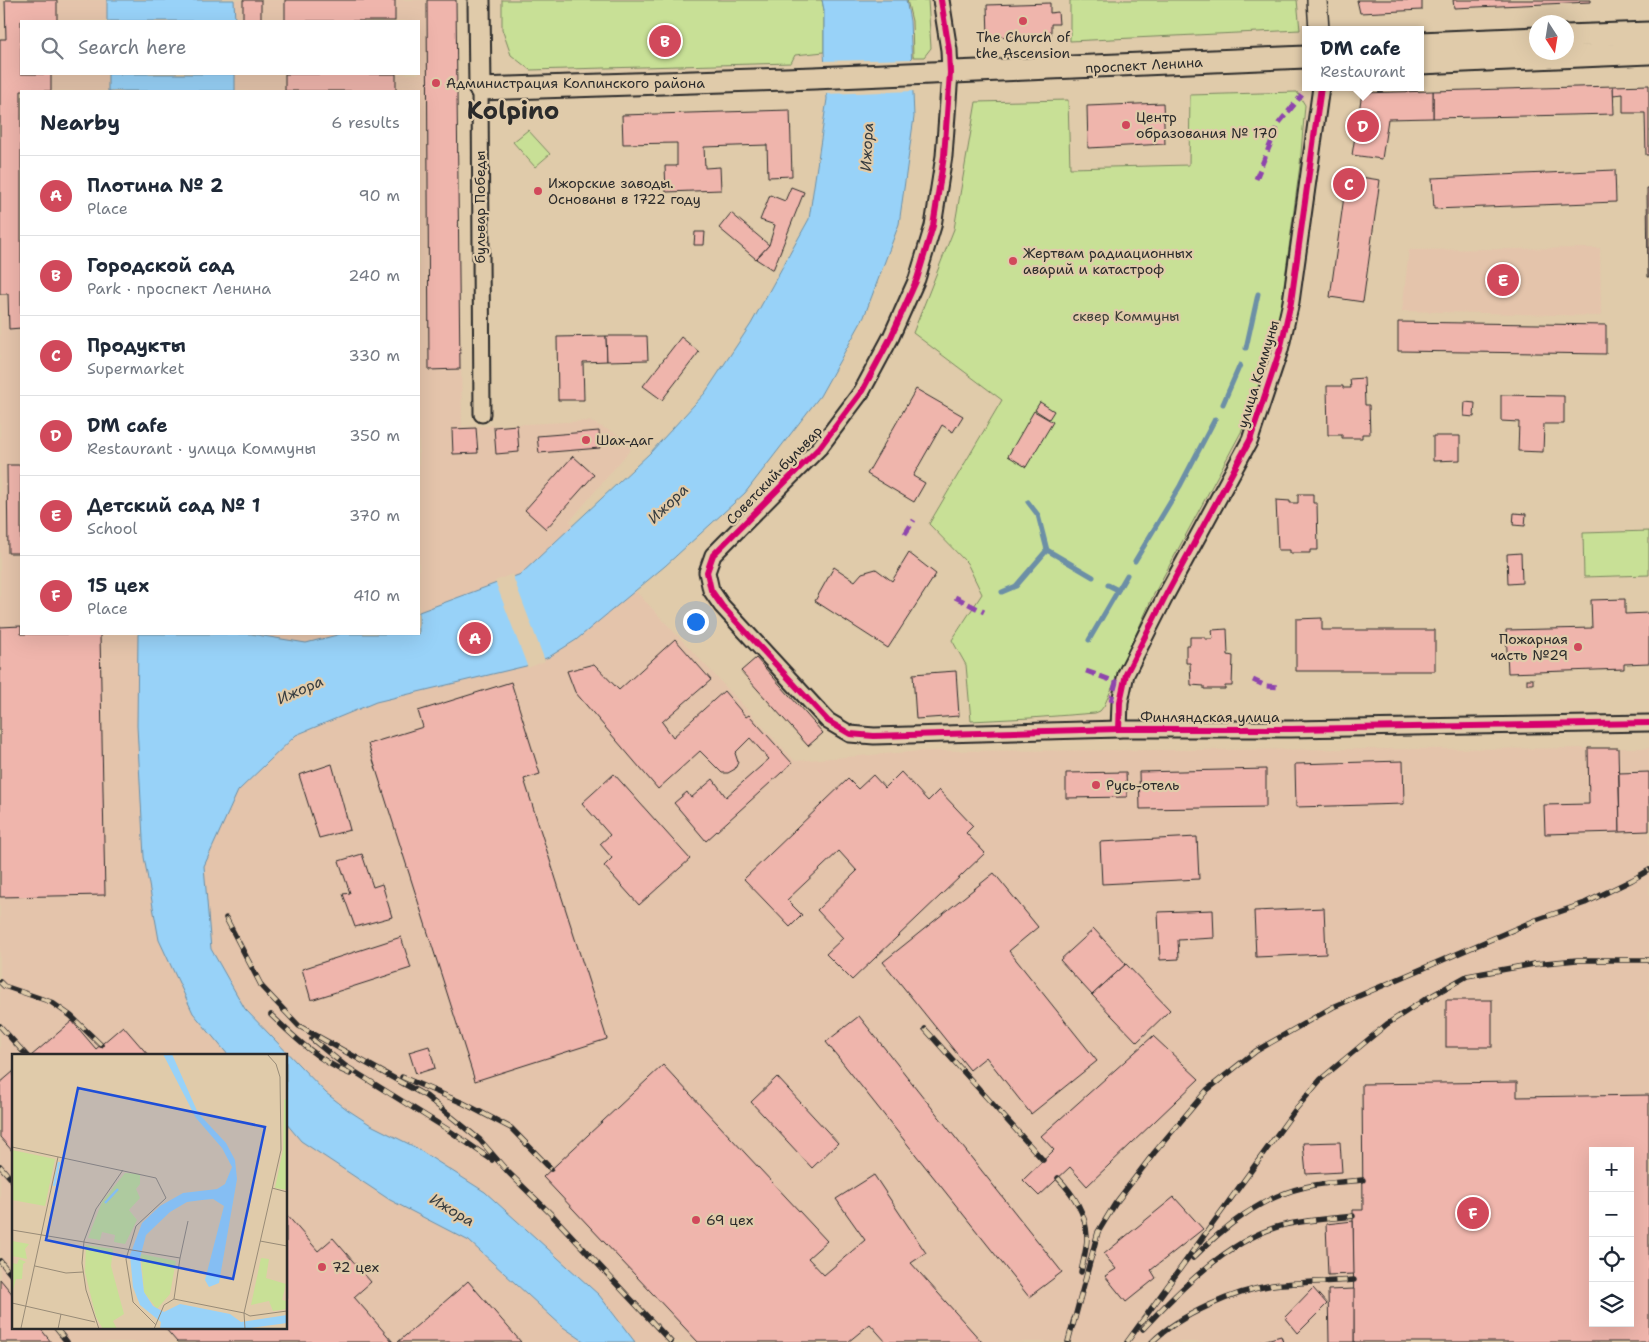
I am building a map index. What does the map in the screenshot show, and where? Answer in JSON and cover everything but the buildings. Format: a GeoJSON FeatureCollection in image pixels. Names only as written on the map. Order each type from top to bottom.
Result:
{"type":"FeatureCollection","features":[{"type":"Feature","properties":{"kind":"main road","name":"бульвар Победы"},"geometry":{"type":"LineString","coordinates":[[479,0],[480,89]]}},
{"type":"Feature","properties":{"kind":"main road"},"geometry":{"type":"LineString","coordinates":[[1574,36],[1649,32]]}},
{"type":"Feature","properties":{"kind":"main road"},"geometry":{"type":"LineString","coordinates":[[1424,43],[1529,38]]}},
{"type":"Feature","properties":{"kind":"main road"},"geometry":{"type":"LineString","coordinates":[[1424,63],[1649,53]]}},
{"type":"Feature","properties":{"kind":"main road","name":"проспект Ленина"},"geometry":{"type":"LineString","coordinates":[[480,89],[950,73],[1302,57]]}},
{"type":"Feature","properties":{"kind":"street","name":"Советский бульвар"},"geometry":{"type":"LineString","coordinates":[[752,637],[722,606],[711,590],[707,572],[713,555],[820,447],[862,391],[891,337],[917,279],[933,226],[944,156],[950,73],[949,50],[941,0]]}},
{"type":"Feature","properties":{"kind":"street"},"geometry":{"type":"LineString","coordinates":[[1317,0],[1319,26]]}},
{"type":"Feature","properties":{"kind":"street","name":"бульвар Победы"},"geometry":{"type":"LineString","coordinates":[[480,89],[482,414]]}},
{"type":"Feature","properties":{"kind":"street","name":"улица Коммуны"},"geometry":{"type":"LineString","coordinates":[[1119,729],[1120,702],[1126,674],[1166,595],[1250,440],[1280,350],[1291,302],[1320,91]]}},
{"type":"Feature","properties":{"kind":"street","name":"Финляндская улица"},"geometry":{"type":"LineString","coordinates":[[752,637],[828,721],[850,734],[882,736],[1119,729],[1291,729],[1649,723]]}},
{"type":"Feature","properties":{"kind":"shaded area"},"geometry":{"type":"Polygon","coordinates":[[[0,0],[456,0],[462,427],[589,421],[636,443],[570,521],[795,761],[922,751],[1649,748],[1649,1342],[0,1342],[0,0]]]}},
{"type":"Feature","properties":{"kind":"shaded area"},"geometry":{"type":"Polygon","coordinates":[[[1600,248],[1601,316],[1402,311],[1409,250],[1600,248]]]}},
{"type":"Feature","properties":{"kind":"green space"},"geometry":{"type":"Polygon","coordinates":[[[502,0],[822,0],[824,10],[824,52],[795,55],[791,63],[530,70],[511,55],[502,29],[502,0]]]}},
{"type":"Feature","properties":{"kind":"green space"},"geometry":{"type":"Polygon","coordinates":[[[907,0],[928,0],[931,48],[924,57],[913,57],[912,21],[907,0]]]}},
{"type":"Feature","properties":{"kind":"green space"},"geometry":{"type":"Polygon","coordinates":[[[1070,0],[1297,0],[1300,30],[1070,41],[1070,0]]]}},
{"type":"Feature","properties":{"kind":"green space","name":"сквер Коммуны"},"geometry":{"type":"Polygon","coordinates":[[[1297,92],[1305,105],[1300,165],[1280,315],[1268,360],[1247,421],[1153,596],[1104,706],[1095,713],[971,721],[966,665],[952,640],[982,594],[967,563],[929,524],[1002,400],[913,333],[954,229],[976,102],[1068,100],[1070,168],[1189,165],[1190,95],[1297,92]]]}},
{"type":"Feature","properties":{"kind":"green space"},"geometry":{"type":"Polygon","coordinates":[[[528,130],[550,154],[535,167],[513,142],[528,130]]]}},
{"type":"Feature","properties":{"kind":"green space"},"geometry":{"type":"Polygon","coordinates":[[[1649,531],[1649,575],[1584,577],[1583,533],[1649,531]]]}},
{"type":"Feature","properties":{"kind":"water"},"geometry":{"type":"Polygon","coordinates":[[[107,0],[234,0],[235,20],[107,20],[107,0]]]}},
{"type":"Feature","properties":{"kind":"water","name":"Ижора"},"geometry":{"type":"Polygon","coordinates":[[[822,0],[906,0],[910,21],[914,117],[899,224],[864,317],[820,396],[745,493],[665,566],[576,640],[549,657],[526,666],[376,702],[296,735],[238,791],[204,866],[211,949],[245,1009],[326,1093],[348,1110],[371,1125],[413,1146],[485,1192],[599,1295],[635,1342],[585,1342],[563,1327],[469,1241],[390,1200],[301,1141],[288,1125],[288,1054],[227,1054],[193,1013],[159,940],[144,857],[137,726],[138,635],[257,635],[306,643],[337,635],[420,635],[420,612],[521,574],[650,453],[705,393],[751,324],[809,219],[827,99],[822,0]]]}},
{"type":"Feature","properties":{"kind":"water"},"geometry":{"type":"Polygon","coordinates":[[[108,75],[235,75],[235,90],[108,90],[108,75]]]}},
{"type":"Feature","properties":{"kind":"pier"},"geometry":{"type":"Polygon","coordinates":[[[914,59],[916,91],[824,94],[822,61],[914,59]]]}},
{"type":"Feature","properties":{"kind":"pier"},"geometry":{"type":"Polygon","coordinates":[[[512,574],[545,661],[528,668],[495,581],[512,574]]]}},
{"type":"Feature","properties":{"kind":"waterway"},"geometry":{"type":"LineString","coordinates":[[1246,348],[1258,294]]}},
{"type":"Feature","properties":{"kind":"waterway"},"geometry":{"type":"LineString","coordinates":[[1223,404],[1240,365]]}},
{"type":"Feature","properties":{"kind":"waterway"},"geometry":{"type":"LineString","coordinates":[[1135,561],[1180,486],[1215,419]]}},
{"type":"Feature","properties":{"kind":"waterway"},"geometry":{"type":"LineString","coordinates":[[1028,502],[1038,515],[1047,550],[1093,577]]}},
{"type":"Feature","properties":{"kind":"waterway"},"geometry":{"type":"LineString","coordinates":[[1002,592],[1016,586],[1047,550]]}},
{"type":"Feature","properties":{"kind":"waterway"},"geometry":{"type":"LineString","coordinates":[[1089,640],[1127,575]]}},
{"type":"Feature","properties":{"kind":"waterway"},"geometry":{"type":"LineString","coordinates":[[1108,585],[1118,590]]}},
{"type":"Feature","properties":{"kind":"railway"},"geometry":{"type":"LineString","coordinates":[[1073,1325],[1098,1232],[1115,1204],[1154,1153],[1207,1090],[1256,1051],[1333,1007],[1536,920],[1585,903],[1649,870]]}},
{"type":"Feature","properties":{"kind":"railway"},"geometry":{"type":"LineString","coordinates":[[226,918],[262,987],[299,1026],[426,1096],[480,1140],[508,1172],[551,1214],[671,1342]]}},
{"type":"Feature","properties":{"kind":"railway"},"geometry":{"type":"LineString","coordinates":[[1127,1342],[1295,1110],[1321,1079],[1387,1024],[1424,1000],[1467,976],[1534,964],[1577,960],[1649,960]]}},
{"type":"Feature","properties":{"kind":"railway"},"geometry":{"type":"LineString","coordinates":[[0,982],[4,986],[51,1002],[71,1016],[101,1045]]}},
{"type":"Feature","properties":{"kind":"railway"},"geometry":{"type":"LineString","coordinates":[[271,1015],[318,1056],[350,1074]]}},
{"type":"Feature","properties":{"kind":"railway"},"geometry":{"type":"LineString","coordinates":[[0,1026],[25,1054]]}},
{"type":"Feature","properties":{"kind":"railway"},"geometry":{"type":"LineString","coordinates":[[925,1029],[1043,1160]]}},
{"type":"Feature","properties":{"kind":"railway"},"geometry":{"type":"LineString","coordinates":[[312,1039],[344,1065],[447,1129],[492,1160]]}},
{"type":"Feature","properties":{"kind":"railway"},"geometry":{"type":"LineString","coordinates":[[402,1077],[463,1103],[511,1128],[551,1169]]}},
{"type":"Feature","properties":{"kind":"railway"},"geometry":{"type":"LineString","coordinates":[[0,1166],[12,1180]]}},
{"type":"Feature","properties":{"kind":"railway"},"geometry":{"type":"LineString","coordinates":[[1058,1178],[1074,1198],[1082,1212],[1086,1228],[1086,1250],[1081,1272]]}},
{"type":"Feature","properties":{"kind":"railway"},"geometry":{"type":"LineString","coordinates":[[1193,1258],[1230,1225],[1273,1198],[1312,1185],[1363,1180]]}},
{"type":"Feature","properties":{"kind":"railway"},"geometry":{"type":"LineString","coordinates":[[1143,1329],[1204,1269],[1258,1234],[1277,1227],[1305,1221],[1353,1216]]}},
{"type":"Feature","properties":{"kind":"railway"},"geometry":{"type":"LineString","coordinates":[[0,1261],[12,1276]]}},
{"type":"Feature","properties":{"kind":"railway"},"geometry":{"type":"LineString","coordinates":[[1152,1342],[1163,1332],[1192,1314],[1225,1299],[1258,1288],[1293,1283],[1354,1280]]}},
{"type":"Feature","properties":{"kind":"railway"},"geometry":{"type":"LineString","coordinates":[[1068,1342],[1074,1319]]}},
{"type":"Feature","properties":{"kind":"railway"},"geometry":{"type":"LineString","coordinates":[[58,1330],[67,1342]]}},
{"type":"Feature","properties":{"kind":"marked path"},"geometry":{"type":"LineString","coordinates":[[1256,179],[1279,123],[1302,95]]}},
{"type":"Feature","properties":{"kind":"marked path"},"geometry":{"type":"LineString","coordinates":[[905,534],[914,520]]}},
{"type":"Feature","properties":{"kind":"marked path"},"geometry":{"type":"LineString","coordinates":[[955,597],[984,612]]}},
{"type":"Feature","properties":{"kind":"marked path"},"geometry":{"type":"LineString","coordinates":[[1086,671],[1116,682],[1111,701]]}},
{"type":"Feature","properties":{"kind":"marked path"},"geometry":{"type":"LineString","coordinates":[[1253,680],[1266,686],[1281,687]]}},
{"type":"Feature","properties":{"kind":"cycle path"},"geometry":{"type":"LineString","coordinates":[[941,0],[949,50],[950,73],[944,156],[933,226],[917,279],[891,337],[862,391],[820,447],[713,555],[707,572],[711,590],[722,606],[828,721],[850,734],[874,736],[1119,729],[1291,729],[1649,723]]}},
{"type":"Feature","properties":{"kind":"cycle path"},"geometry":{"type":"LineString","coordinates":[[1119,729],[1120,702],[1126,674],[1166,595],[1250,440],[1280,350],[1291,302],[1320,91]]}},
{"type":"Feature","properties":{"kind":"place","name":"The Church of the Ascension"},"geometry":{"type":"Point","coordinates":[1023,21]}},
{"type":"Feature","properties":{"kind":"place","name":"Городской сад"},"geometry":{"type":"Point","coordinates":[665,41]}},
{"type":"Feature","properties":{"kind":"place","name":"Администрация Колпинского района"},"geometry":{"type":"Point","coordinates":[436,83]}},
{"type":"Feature","properties":{"kind":"place","name":"Центр образования № 170"},"geometry":{"type":"Point","coordinates":[1126,125]}},
{"type":"Feature","properties":{"kind":"place","name":"DM cafe"},"geometry":{"type":"Point","coordinates":[1363,126]}},
{"type":"Feature","properties":{"kind":"place","name":"Продукты"},"geometry":{"type":"Point","coordinates":[1349,184]}},
{"type":"Feature","properties":{"kind":"place","name":"Ижорские заводы. Основаны в 1722 году"},"geometry":{"type":"Point","coordinates":[538,191]}},
{"type":"Feature","properties":{"kind":"place","name":"Жертвам радиационных аварий и катастроф"},"geometry":{"type":"Point","coordinates":[1013,261]}},
{"type":"Feature","properties":{"kind":"place","name":"Детский сад № 1"},"geometry":{"type":"Point","coordinates":[1503,280]}},
{"type":"Feature","properties":{"kind":"place","name":"Шах-даг"},"geometry":{"type":"Point","coordinates":[586,440]}},
{"type":"Feature","properties":{"kind":"place","name":"Плотина № 2"},"geometry":{"type":"Point","coordinates":[475,638]}},
{"type":"Feature","properties":{"kind":"place","name":"Пожарная часть №29"},"geometry":{"type":"Point","coordinates":[1578,647]}},
{"type":"Feature","properties":{"kind":"place","name":"Русь-отель"},"geometry":{"type":"Point","coordinates":[1096,785]}},
{"type":"Feature","properties":{"kind":"place","name":"15 цех"},"geometry":{"type":"Point","coordinates":[1473,1213]}},
{"type":"Feature","properties":{"kind":"place","name":"69 цех"},"geometry":{"type":"Point","coordinates":[696,1220]}},
{"type":"Feature","properties":{"kind":"place","name":"72 цех"},"geometry":{"type":"Point","coordinates":[322,1267]}},
{"type":"Feature","properties":{"kind":"district","name":"Kolpino"},"geometry":{"type":"Point","coordinates":[513,111]}}]}
